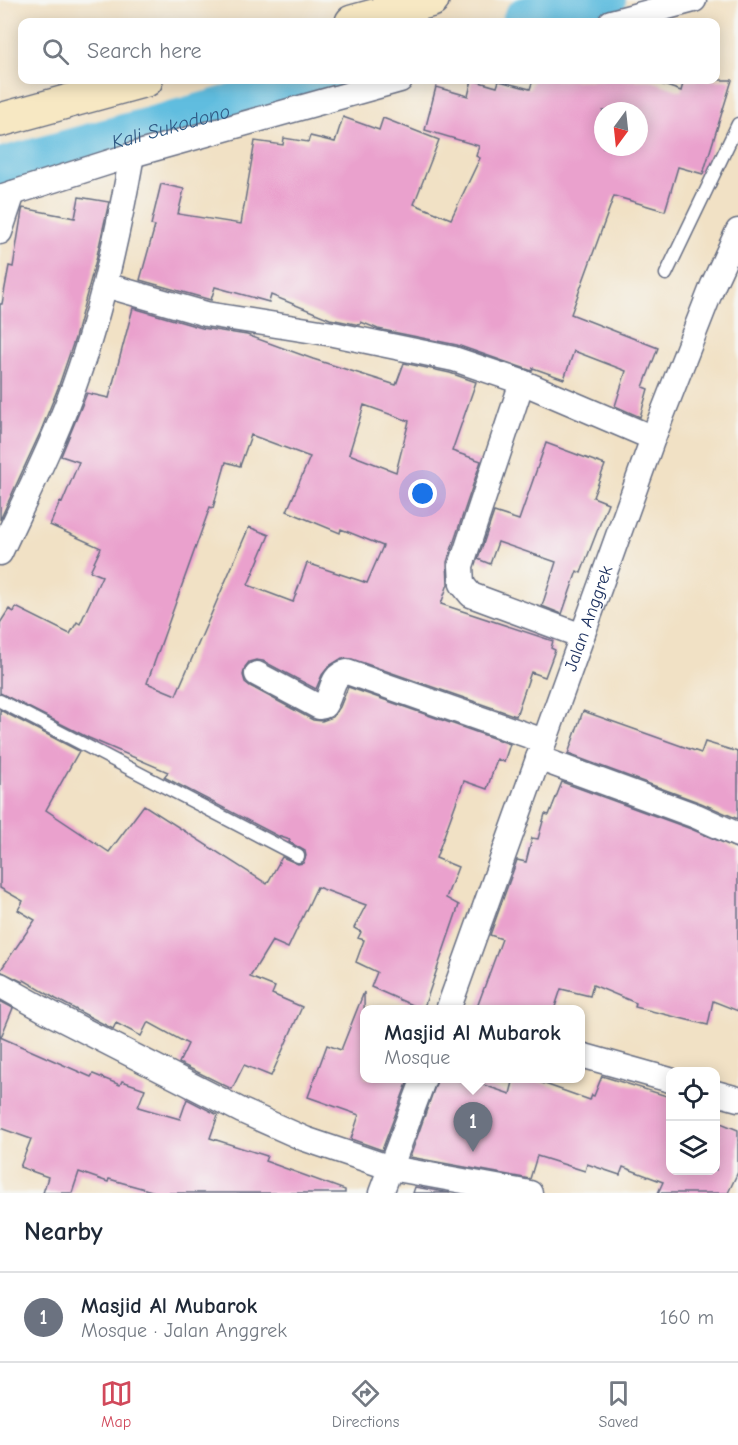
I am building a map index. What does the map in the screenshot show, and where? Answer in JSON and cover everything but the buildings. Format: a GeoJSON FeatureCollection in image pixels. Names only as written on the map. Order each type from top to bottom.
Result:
{"type":"FeatureCollection","features":[{"type":"Feature","properties":{"kind":"main road"},"geometry":{"type":"LineString","coordinates":[[367,18],[432,0]]}},
{"type":"Feature","properties":{"kind":"main road"},"geometry":{"type":"LineString","coordinates":[[0,120],[131,84]]}},
{"type":"Feature","properties":{"kind":"street"},"geometry":{"type":"LineString","coordinates":[[627,18],[694,0]]}},
{"type":"Feature","properties":{"kind":"street"},"geometry":{"type":"LineString","coordinates":[[0,232],[7,195],[132,155],[386,84]]}},
{"type":"Feature","properties":{"kind":"street"},"geometry":{"type":"LineString","coordinates":[[0,553],[49,447],[80,370],[119,229],[132,155]]}},
{"type":"Feature","properties":{"kind":"street","name":"Jalan Anggrek"},"geometry":{"type":"LineString","coordinates":[[450,1005],[653,438],[738,231]]}},
{"type":"Feature","properties":{"kind":"street"},"geometry":{"type":"LineString","coordinates":[[105,285],[206,314],[333,334],[454,360],[522,382],[653,438]]}},
{"type":"Feature","properties":{"kind":"street"},"geometry":{"type":"LineString","coordinates":[[522,382],[461,566],[462,584],[471,595],[582,636]]}},
{"type":"Feature","properties":{"kind":"street"},"geometry":{"type":"LineString","coordinates":[[257,674],[319,707],[324,706],[328,701],[336,677],[347,672],[541,750],[738,835]]}},
{"type":"Feature","properties":{"kind":"street"},"geometry":{"type":"LineString","coordinates":[[0,985],[52,1014],[305,1139],[391,1168],[482,1189],[530,1193]]}},
{"type":"Feature","properties":{"kind":"street"},"geometry":{"type":"LineString","coordinates":[[585,1056],[666,1079]]}},
{"type":"Feature","properties":{"kind":"street"},"geometry":{"type":"LineString","coordinates":[[381,1193],[422,1083]]}},
{"type":"Feature","properties":{"kind":"street"},"geometry":{"type":"LineString","coordinates":[[720,1094],[738,1099]]}},
{"type":"Feature","properties":{"kind":"lane"},"geometry":{"type":"LineString","coordinates":[[666,274],[738,124]]}},
{"type":"Feature","properties":{"kind":"lane"},"geometry":{"type":"LineString","coordinates":[[0,701],[298,856]]}},
{"type":"Feature","properties":{"kind":"waterway","name":"Kali Sukodono"},"geometry":{"type":"LineString","coordinates":[[540,18],[601,0]]}},
{"type":"Feature","properties":{"kind":"waterway","name":"Kali Sukodono"},"geometry":{"type":"LineString","coordinates":[[0,173],[325,84]]}},
{"type":"Feature","properties":{"kind":"place","name":"Masjid Al Mubarok"},"geometry":{"type":"Point","coordinates":[473,1152]}}]}
